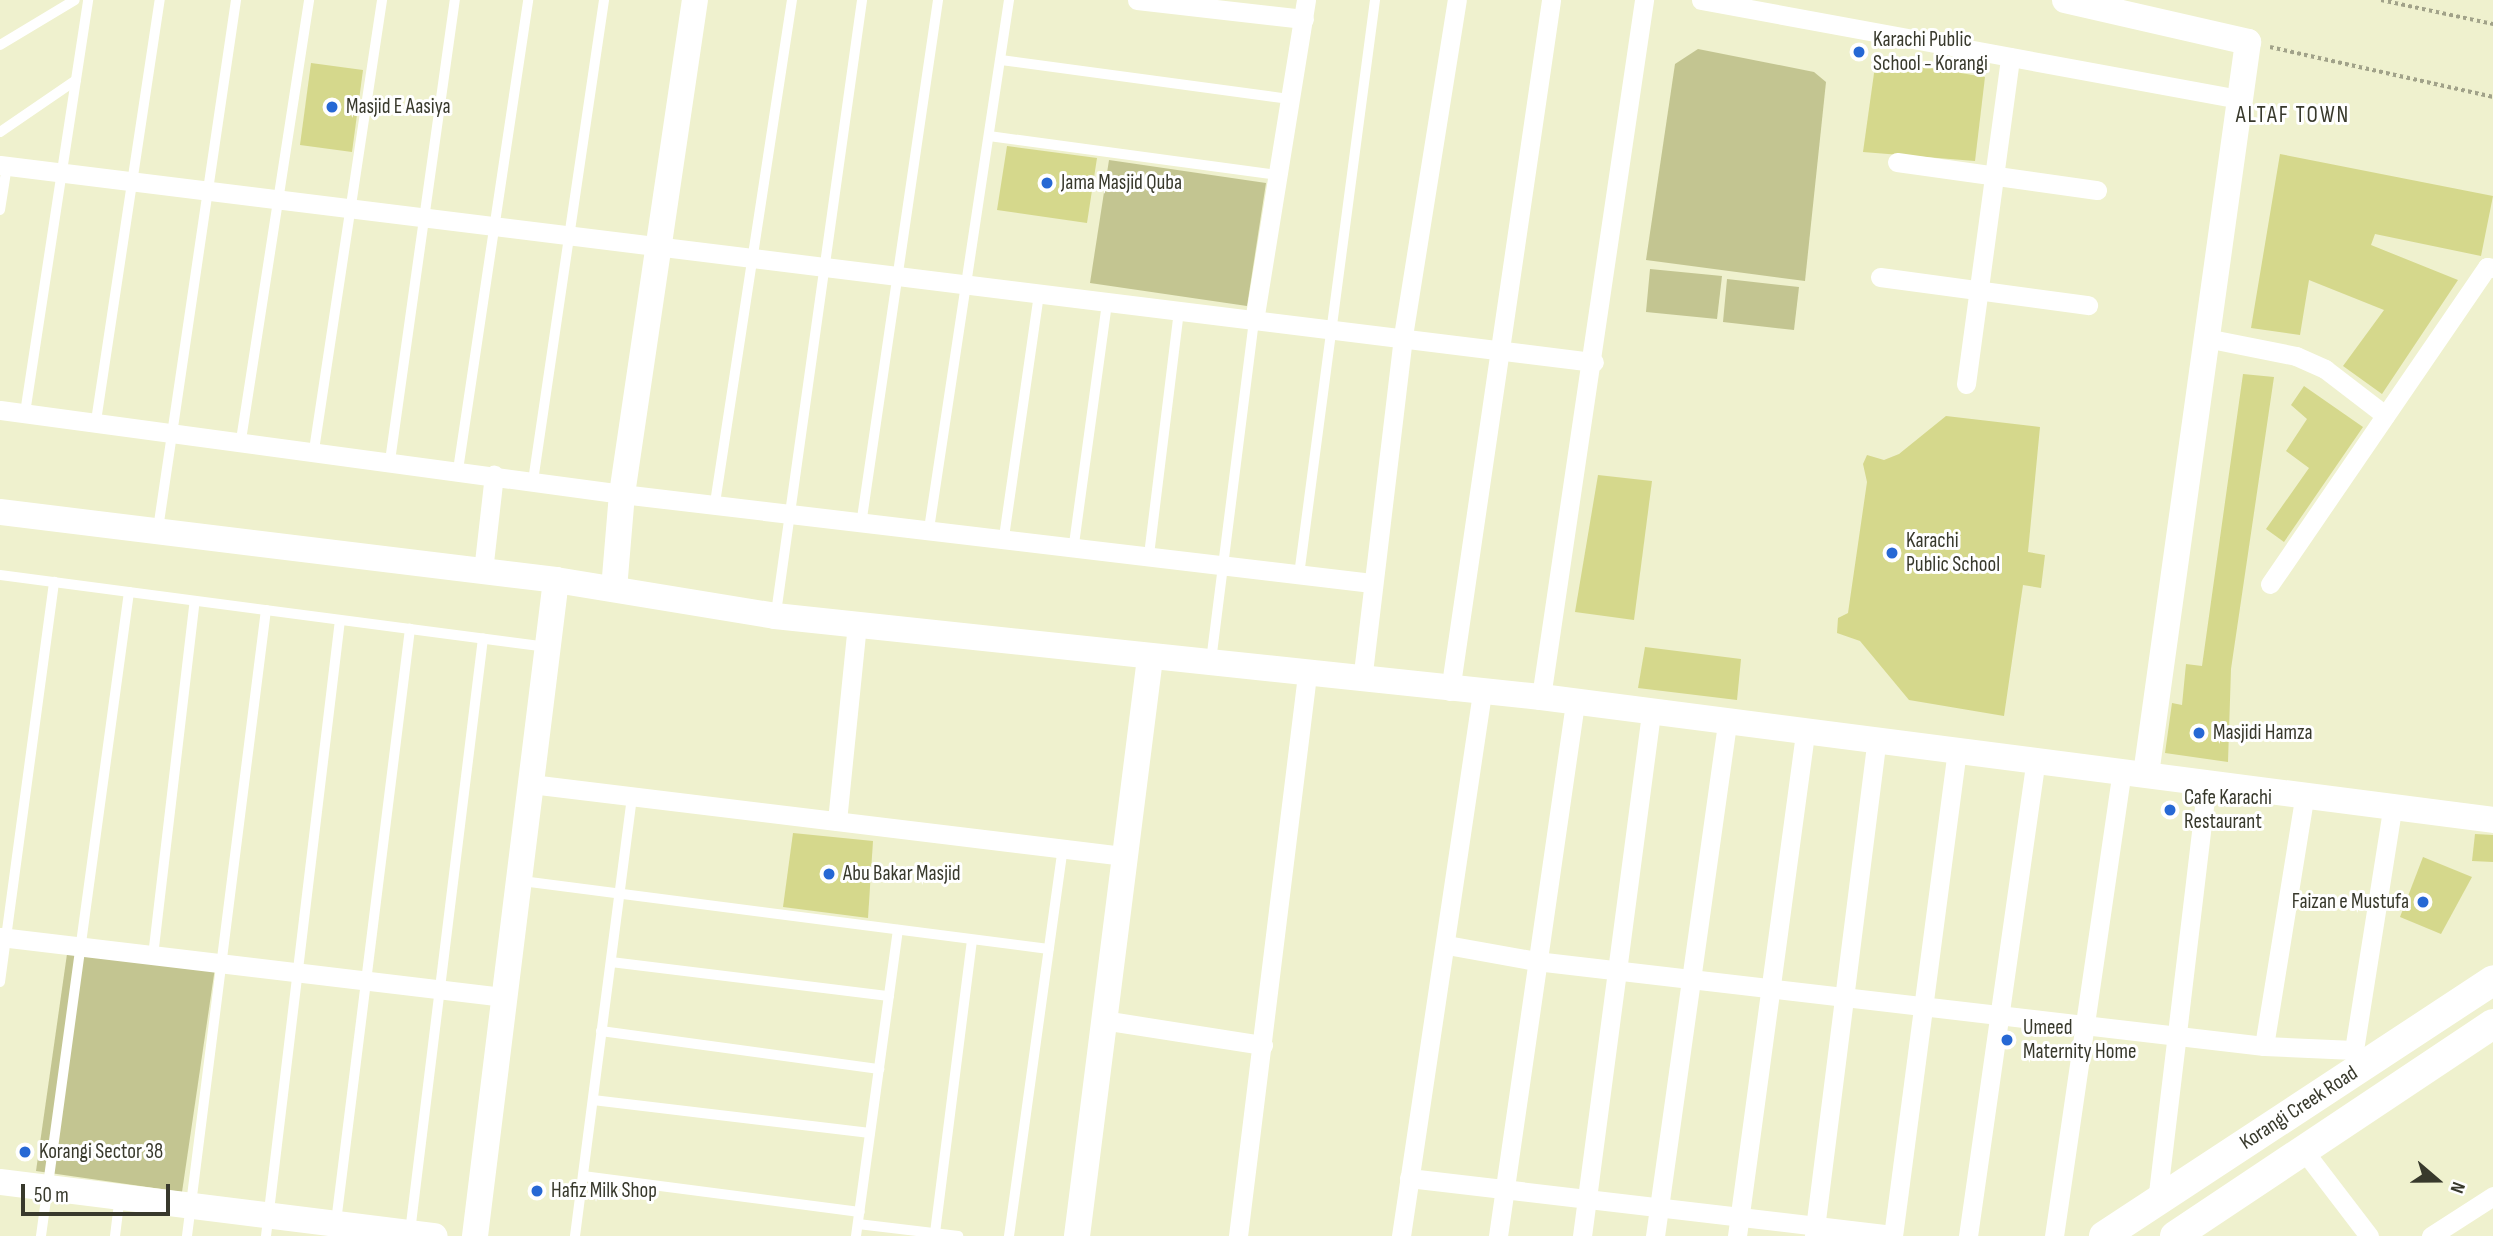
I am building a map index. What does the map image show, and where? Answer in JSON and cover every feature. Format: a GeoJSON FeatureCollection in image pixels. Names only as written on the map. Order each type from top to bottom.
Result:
{"type":"FeatureCollection","features":[{"type":"Feature","properties":{"kind":"main road","name":"Korangi Creek Road"},"geometry":{"type":"LineString","coordinates":[[2104,1236],[2360,1058],[2493,980]]}},
{"type":"Feature","properties":{"kind":"main road","name":"Korangi Creek Road"},"geometry":{"type":"LineString","coordinates":[[2175,1236],[2493,1024]]}},
{"type":"Feature","properties":{"kind":"street"},"geometry":{"type":"LineString","coordinates":[[614,589],[622,494],[695,0]]}},
{"type":"Feature","properties":{"kind":"street"},"geometry":{"type":"LineString","coordinates":[[1137,0],[1305,9],[1288,99],[1254,321]]}},
{"type":"Feature","properties":{"kind":"street"},"geometry":{"type":"LineString","coordinates":[[1362,681],[1403,336],[1457,0]]}},
{"type":"Feature","properties":{"kind":"street"},"geometry":{"type":"LineString","coordinates":[[1450,691],[1551,0]]}},
{"type":"Feature","properties":{"kind":"street"},"geometry":{"type":"LineString","coordinates":[[1541,697],[1594,362],[1644,0]]}},
{"type":"Feature","properties":{"kind":"street"},"geometry":{"type":"LineString","coordinates":[[1700,0],[2239,99]]}},
{"type":"Feature","properties":{"kind":"street"},"geometry":{"type":"LineString","coordinates":[[2054,1236],[2206,338],[2248,42],[2065,0]]}},
{"type":"Feature","properties":{"kind":"street"},"geometry":{"type":"LineString","coordinates":[[1966,384],[2010,57]]}},
{"type":"Feature","properties":{"kind":"street"},"geometry":{"type":"LineString","coordinates":[[1897,162],[2097,190]]}},
{"type":"Feature","properties":{"kind":"street"},"geometry":{"type":"LineString","coordinates":[[3,165],[423,221],[570,236],[1254,321],[1403,336],[1594,362]]}},
{"type":"Feature","properties":{"kind":"street"},"geometry":{"type":"LineString","coordinates":[[2270,584],[2487,267],[2493,268]]}},
{"type":"Feature","properties":{"kind":"street"},"geometry":{"type":"LineString","coordinates":[[1880,277],[2088,305]]}},
{"type":"Feature","properties":{"kind":"street"},"geometry":{"type":"LineString","coordinates":[[2206,338],[2296,356],[2325,369],[2385,415]]}},
{"type":"Feature","properties":{"kind":"street"},"geometry":{"type":"LineString","coordinates":[[0,410],[241,440],[622,494],[862,518],[929,529],[1074,544],[1372,583]]}},
{"type":"Feature","properties":{"kind":"street"},"geometry":{"type":"LineString","coordinates":[[483,571],[494,475]]}},
{"type":"Feature","properties":{"kind":"street"},"geometry":{"type":"LineString","coordinates":[[0,512],[556,580],[775,616],[1450,691],[1541,697],[1876,743],[2393,804],[2493,820]]}},
{"type":"Feature","properties":{"kind":"street"},"geometry":{"type":"LineString","coordinates":[[475,1236],[556,580]]}},
{"type":"Feature","properties":{"kind":"street"},"geometry":{"type":"LineString","coordinates":[[837,821],[857,625]]}},
{"type":"Feature","properties":{"kind":"street"},"geometry":{"type":"LineString","coordinates":[[1077,1236],[1150,658]]}},
{"type":"Feature","properties":{"kind":"street"},"geometry":{"type":"LineString","coordinates":[[1238,1236],[1307,675]]}},
{"type":"Feature","properties":{"kind":"street"},"geometry":{"type":"LineString","coordinates":[[1401,1236],[1447,945],[1482,693]]}},
{"type":"Feature","properties":{"kind":"street"},"geometry":{"type":"LineString","coordinates":[[1498,1236],[1575,703]]}},
{"type":"Feature","properties":{"kind":"street"},"geometry":{"type":"LineString","coordinates":[[1582,1236],[1651,713]]}},
{"type":"Feature","properties":{"kind":"street"},"geometry":{"type":"LineString","coordinates":[[1656,1236],[1727,724]]}},
{"type":"Feature","properties":{"kind":"street"},"geometry":{"type":"LineString","coordinates":[[1737,1236],[1773,990],[1805,734]]}},
{"type":"Feature","properties":{"kind":"street"},"geometry":{"type":"LineString","coordinates":[[1814,1230],[1876,743]]}},
{"type":"Feature","properties":{"kind":"street"},"geometry":{"type":"LineString","coordinates":[[1409,1178],[1505,1186],[1740,1215],[1814,1230],[1893,1235],[1957,752]]}},
{"type":"Feature","properties":{"kind":"street"},"geometry":{"type":"LineString","coordinates":[[1968,1236],[2036,761]]}},
{"type":"Feature","properties":{"kind":"street"},"geometry":{"type":"LineString","coordinates":[[2157,1201],[2207,781]]}},
{"type":"Feature","properties":{"kind":"street"},"geometry":{"type":"LineString","coordinates":[[531,784],[1123,856]]}},
{"type":"Feature","properties":{"kind":"street"},"geometry":{"type":"LineString","coordinates":[[2264,1046],[2305,793]]}},
{"type":"Feature","properties":{"kind":"street"},"geometry":{"type":"LineString","coordinates":[[1447,945],[1536,961],[2360,1058],[2393,804]]}},
{"type":"Feature","properties":{"kind":"street"},"geometry":{"type":"LineString","coordinates":[[3,938],[504,997]]}},
{"type":"Feature","properties":{"kind":"street"},"geometry":{"type":"LineString","coordinates":[[1103,1020],[1263,1045]]}},
{"type":"Feature","properties":{"kind":"street"},"geometry":{"type":"LineString","coordinates":[[2304,1151],[2368,1236]]}},
{"type":"Feature","properties":{"kind":"street"},"geometry":{"type":"LineString","coordinates":[[0,1182],[191,1206],[267,1226],[418,1235]]}},
{"type":"Feature","properties":{"kind":"street"},"geometry":{"type":"LineString","coordinates":[[2431,1236],[2493,1196]]}},
{"type":"Feature","properties":{"kind":"lane"},"geometry":{"type":"LineString","coordinates":[[0,45],[75,0]]}},
{"type":"Feature","properties":{"kind":"lane"},"geometry":{"type":"LineString","coordinates":[[25,413],[88,0]]}},
{"type":"Feature","properties":{"kind":"lane"},"geometry":{"type":"LineString","coordinates":[[96,421],[160,0]]}},
{"type":"Feature","properties":{"kind":"lane"},"geometry":{"type":"LineString","coordinates":[[158,532],[236,0]]}},
{"type":"Feature","properties":{"kind":"lane"},"geometry":{"type":"LineString","coordinates":[[241,440],[309,0]]}},
{"type":"Feature","properties":{"kind":"lane"},"geometry":{"type":"LineString","coordinates":[[314,450],[382,0]]}},
{"type":"Feature","properties":{"kind":"lane"},"geometry":{"type":"LineString","coordinates":[[390,461],[456,0]]}},
{"type":"Feature","properties":{"kind":"lane"},"geometry":{"type":"LineString","coordinates":[[458,470],[528,0]]}},
{"type":"Feature","properties":{"kind":"lane"},"geometry":{"type":"LineString","coordinates":[[533,481],[604,0]]}},
{"type":"Feature","properties":{"kind":"lane"},"geometry":{"type":"LineString","coordinates":[[716,503],[755,260],[792,0]]}},
{"type":"Feature","properties":{"kind":"lane"},"geometry":{"type":"LineString","coordinates":[[775,616],[862,0]]}},
{"type":"Feature","properties":{"kind":"lane"},"geometry":{"type":"LineString","coordinates":[[862,518],[938,0]]}},
{"type":"Feature","properties":{"kind":"lane"},"geometry":{"type":"LineString","coordinates":[[929,529],[1009,0]]}},
{"type":"Feature","properties":{"kind":"lane"},"geometry":{"type":"LineString","coordinates":[[1299,575],[1375,0]]}},
{"type":"Feature","properties":{"kind":"lane"},"geometry":{"type":"LineString","coordinates":[[1000,60],[1288,99]]}},
{"type":"Feature","properties":{"kind":"lane"},"geometry":{"type":"LineString","coordinates":[[0,132],[76,79]]}},
{"type":"Feature","properties":{"kind":"lane"},"geometry":{"type":"LineString","coordinates":[[989,136],[1277,175]]}},
{"type":"Feature","properties":{"kind":"lane"},"geometry":{"type":"LineString","coordinates":[[0,210],[3,165]]}},
{"type":"Feature","properties":{"kind":"lane"},"geometry":{"type":"LineString","coordinates":[[1004,537],[1039,294]]}},
{"type":"Feature","properties":{"kind":"lane"},"geometry":{"type":"LineString","coordinates":[[1074,544],[1107,302]]}},
{"type":"Feature","properties":{"kind":"lane"},"geometry":{"type":"LineString","coordinates":[[1149,555],[1179,312]]}},
{"type":"Feature","properties":{"kind":"lane"},"geometry":{"type":"LineString","coordinates":[[1210,664],[1254,321]]}},
{"type":"Feature","properties":{"kind":"lane"},"geometry":{"type":"LineString","coordinates":[[0,575],[548,647]]}},
{"type":"Feature","properties":{"kind":"lane"},"geometry":{"type":"LineString","coordinates":[[0,982],[3,938],[54,582]]}},
{"type":"Feature","properties":{"kind":"lane"},"geometry":{"type":"LineString","coordinates":[[41,1236],[130,592]]}},
{"type":"Feature","properties":{"kind":"lane"},"geometry":{"type":"LineString","coordinates":[[153,956],[195,601]]}},
{"type":"Feature","properties":{"kind":"lane"},"geometry":{"type":"LineString","coordinates":[[187,1236],[267,610]]}},
{"type":"Feature","properties":{"kind":"lane"},"geometry":{"type":"LineString","coordinates":[[267,1226],[340,620]]}},
{"type":"Feature","properties":{"kind":"lane"},"geometry":{"type":"LineString","coordinates":[[335,1230],[410,629]]}},
{"type":"Feature","properties":{"kind":"lane"},"geometry":{"type":"LineString","coordinates":[[418,1235],[440,989],[482,638]]}},
{"type":"Feature","properties":{"kind":"lane"},"geometry":{"type":"LineString","coordinates":[[575,1236],[632,796]]}},
{"type":"Feature","properties":{"kind":"lane"},"geometry":{"type":"LineString","coordinates":[[1009,1236],[1063,848]]}},
{"type":"Feature","properties":{"kind":"lane"},"geometry":{"type":"LineString","coordinates":[[519,880],[1049,950]]}},
{"type":"Feature","properties":{"kind":"lane"},"geometry":{"type":"LineString","coordinates":[[856,1236],[898,930]]}},
{"type":"Feature","properties":{"kind":"lane"},"geometry":{"type":"LineString","coordinates":[[935,1233],[972,940]]}},
{"type":"Feature","properties":{"kind":"lane"},"geometry":{"type":"LineString","coordinates":[[611,962],[889,996]]}},
{"type":"Feature","properties":{"kind":"lane"},"geometry":{"type":"LineString","coordinates":[[601,1031],[879,1069]]}},
{"type":"Feature","properties":{"kind":"lane"},"geometry":{"type":"LineString","coordinates":[[593,1100],[870,1133]]}},
{"type":"Feature","properties":{"kind":"lane"},"geometry":{"type":"LineString","coordinates":[[583,1176],[860,1212]]}},
{"type":"Feature","properties":{"kind":"lane"},"geometry":{"type":"LineString","coordinates":[[115,1236],[120,1197]]}},
{"type":"Feature","properties":{"kind":"lane"},"geometry":{"type":"LineString","coordinates":[[858,1224],[958,1236]]}},
{"type":"Feature","properties":{"kind":"path"},"geometry":{"type":"LineString","coordinates":[[2381,0],[2493,24]]}},
{"type":"Feature","properties":{"kind":"path"},"geometry":{"type":"LineString","coordinates":[[2248,42],[2493,97]]}},
{"type":"Feature","properties":{"kind":"green space"},"geometry":{"type":"Polygon","coordinates":[[[1698,49],[1814,72],[1826,82],[1805,281],[1646,260],[1675,64],[1698,49]]]}},
{"type":"Feature","properties":{"kind":"green space"},"geometry":{"type":"Polygon","coordinates":[[[1109,160],[1266,183],[1247,306],[1090,283],[1109,160]]]}},
{"type":"Feature","properties":{"kind":"green space"},"geometry":{"type":"Polygon","coordinates":[[[1650,269],[1722,276],[1717,319],[1646,312],[1650,269]]]}},
{"type":"Feature","properties":{"kind":"green space"},"geometry":{"type":"Polygon","coordinates":[[[1727,279],[1799,287],[1794,330],[1723,322],[1727,279]]]}},
{"type":"Feature","properties":{"kind":"green space"},"geometry":{"type":"Polygon","coordinates":[[[69,940],[216,961],[182,1192],[36,1171],[69,940]]]}},
{"type":"Feature","properties":{"kind":"building"},"geometry":{"type":"Polygon","coordinates":[[[1876,59],[1985,77],[1975,161],[1863,152],[1876,59]]]}},
{"type":"Feature","properties":{"kind":"building","name":"Masjid E Aasiya"},"geometry":{"type":"Polygon","coordinates":[[[311,63],[363,70],[352,152],[300,145],[311,63]]]}},
{"type":"Feature","properties":{"kind":"building","name":"Jama Masjid Quba"},"geometry":{"type":"Polygon","coordinates":[[[1007,146],[1097,158],[1087,223],[997,210],[1007,146]]]}},
{"type":"Feature","properties":{"kind":"building"},"geometry":{"type":"Polygon","coordinates":[[[2280,154],[2493,196],[2481,256],[2375,234],[2371,245],[2458,280],[2382,394],[2343,366],[2384,310],[2309,280],[2300,335],[2251,328],[2280,154]]]}},
{"type":"Feature","properties":{"kind":"building"},"geometry":{"type":"Polygon","coordinates":[[[2243,374],[2274,377],[2231,669],[2228,762],[2165,753],[2172,703],[2182,705],[2186,664],[2202,666],[2243,374]]]}},
{"type":"Feature","properties":{"kind":"building"},"geometry":{"type":"Polygon","coordinates":[[[2304,386],[2363,427],[2284,542],[2266,529],[2309,468],[2286,451],[2307,419],[2291,405],[2304,386]]]}},
{"type":"Feature","properties":{"kind":"building"},"geometry":{"type":"Polygon","coordinates":[[[1946,416],[2040,427],[2028,552],[2045,555],[2041,588],[2023,585],[2004,716],[1909,700],[1860,641],[1837,633],[1838,618],[1848,613],[1867,482],[1863,464],[1867,455],[1884,460],[1899,454],[1946,416]]]}},
{"type":"Feature","properties":{"kind":"building"},"geometry":{"type":"Polygon","coordinates":[[[1598,475],[1652,481],[1634,620],[1575,612],[1598,475]]]}},
{"type":"Feature","properties":{"kind":"building"},"geometry":{"type":"Polygon","coordinates":[[[1645,647],[1741,659],[1737,700],[1638,688],[1645,647]]]}},
{"type":"Feature","properties":{"kind":"building","name":"Abu Bakar Masjid"},"geometry":{"type":"Polygon","coordinates":[[[793,833],[873,841],[868,918],[783,907],[793,833]]]}},
{"type":"Feature","properties":{"kind":"building"},"geometry":{"type":"Polygon","coordinates":[[[2475,834],[2493,835],[2493,862],[2472,861],[2475,834]]]}},
{"type":"Feature","properties":{"kind":"building"},"geometry":{"type":"Polygon","coordinates":[[[2423,857],[2472,877],[2441,934],[2400,917],[2423,857]]]}},
{"type":"Feature","properties":{"kind":"place","name":"Karachi Public School - Korangi"},"geometry":{"type":"Point","coordinates":[1859,52]}},
{"type":"Feature","properties":{"kind":"place","name":"Masjid E Aasiya"},"geometry":{"type":"Point","coordinates":[332,107]}},
{"type":"Feature","properties":{"kind":"place","name":"Jama Masjid Quba"},"geometry":{"type":"Point","coordinates":[1047,183]}},
{"type":"Feature","properties":{"kind":"place","name":"Karachi Public School"},"geometry":{"type":"Point","coordinates":[1892,553]}},
{"type":"Feature","properties":{"kind":"place","name":"Masjidi Hamza"},"geometry":{"type":"Point","coordinates":[2199,733]}},
{"type":"Feature","properties":{"kind":"place","name":"Cafe Karachi Restaurant"},"geometry":{"type":"Point","coordinates":[2170,810]}},
{"type":"Feature","properties":{"kind":"place","name":"Abu Bakar Masjid"},"geometry":{"type":"Point","coordinates":[829,874]}},
{"type":"Feature","properties":{"kind":"place","name":"Faizan e Mustufa"},"geometry":{"type":"Point","coordinates":[2423,902]}},
{"type":"Feature","properties":{"kind":"place","name":"Umeed Maternity Home"},"geometry":{"type":"Point","coordinates":[2007,1040]}},
{"type":"Feature","properties":{"kind":"place","name":"Korangi Sector 38"},"geometry":{"type":"Point","coordinates":[25,1152]}},
{"type":"Feature","properties":{"kind":"place","name":"Hafiz Milk Shop"},"geometry":{"type":"Point","coordinates":[537,1191]}},
{"type":"Feature","properties":{"kind":"district","name":"ALTAF TOWN"},"geometry":{"type":"Point","coordinates":[2293,115]}}]}
